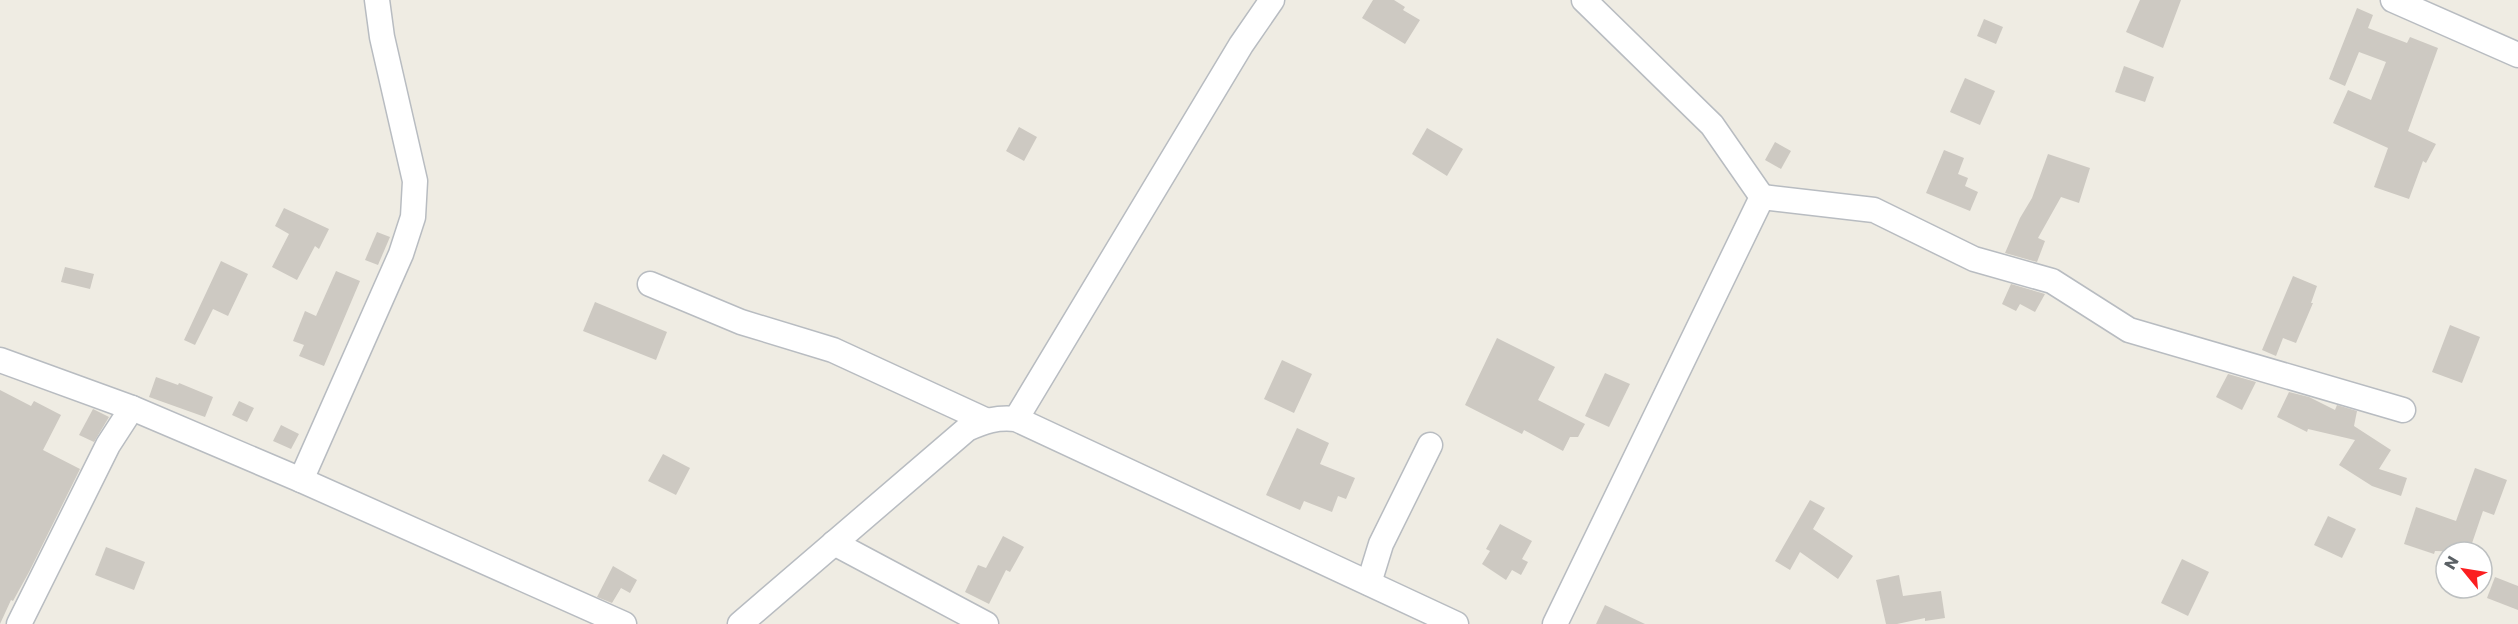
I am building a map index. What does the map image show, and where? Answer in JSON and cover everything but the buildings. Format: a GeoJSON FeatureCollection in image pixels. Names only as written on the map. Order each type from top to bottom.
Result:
{"type":"FeatureCollection","features":[{"type":"Feature","properties":{"kind":"street"},"geometry":{"type":"LineString","coordinates":[[301,480],[401,254],[413,217],[415,181],[382,37],[377,0]]}},
{"type":"Feature","properties":{"kind":"street"},"geometry":{"type":"LineString","coordinates":[[1016,419],[1241,45],[1272,0]]}},
{"type":"Feature","properties":{"kind":"street"},"geometry":{"type":"LineString","coordinates":[[1584,0],[1712,125],[1762,197],[1874,210],[1974,259],[2052,281],[2129,330],[2403,410]]}},
{"type":"Feature","properties":{"kind":"street"},"geometry":{"type":"LineString","coordinates":[[2393,0],[2518,55]]}},
{"type":"Feature","properties":{"kind":"street"},"geometry":{"type":"LineString","coordinates":[[1555,624],[1762,197]]}},
{"type":"Feature","properties":{"kind":"street"},"geometry":{"type":"LineString","coordinates":[[650,284],[741,322],[833,350],[985,420]]}},
{"type":"Feature","properties":{"kind":"street"},"geometry":{"type":"LineString","coordinates":[[0,360],[132,408],[301,480],[624,624]]}},
{"type":"Feature","properties":{"kind":"street"},"geometry":{"type":"LineString","coordinates":[[19,624],[108,445],[132,408]]}},
{"type":"Feature","properties":{"kind":"street"},"geometry":{"type":"LineString","coordinates":[[740,624],[967,429],[985,420],[1002,418],[1016,419],[1456,624]]}},
{"type":"Feature","properties":{"kind":"street"},"geometry":{"type":"LineString","coordinates":[[1369,583],[1381,544],[1430,445]]}},
{"type":"Feature","properties":{"kind":"street"},"geometry":{"type":"LineString","coordinates":[[834,543],[986,624]]}}]}
